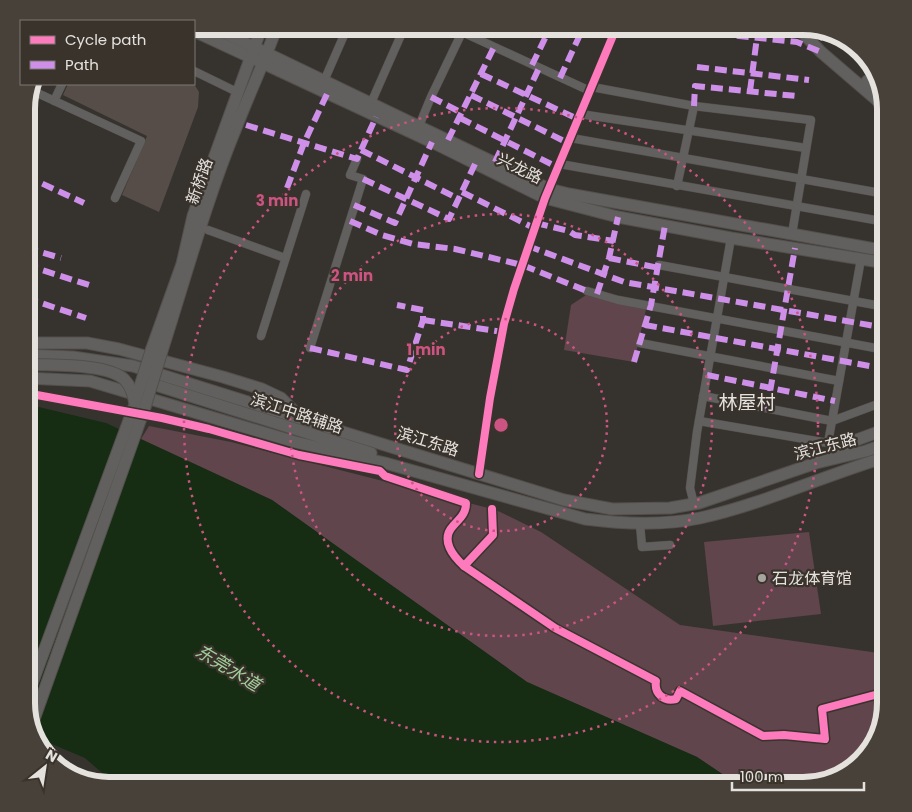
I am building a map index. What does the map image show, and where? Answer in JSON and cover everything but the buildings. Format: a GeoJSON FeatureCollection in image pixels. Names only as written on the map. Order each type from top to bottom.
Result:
{"type":"FeatureCollection","features":[{"type":"Feature","properties":{"kind":"main road","name":"兴龙路"},"geometry":{"type":"LineString","coordinates":[[205,35],[265,58],[432,142],[547,194],[618,217],[731,238],[877,262]]}},
{"type":"Feature","properties":{"kind":"main road","name":"兴龙路"},"geometry":{"type":"LineString","coordinates":[[225,35],[252,52]]}},
{"type":"Feature","properties":{"kind":"main road","name":"新桥路"},"geometry":{"type":"LineString","coordinates":[[231,126],[237,92],[259,35]]}},
{"type":"Feature","properties":{"kind":"main road","name":"新桥路"},"geometry":{"type":"LineString","coordinates":[[148,377],[182,264],[193,216],[231,126],[265,58],[274,35]]}},
{"type":"Feature","properties":{"kind":"main road"},"geometry":{"type":"LineString","coordinates":[[805,35],[821,52],[876,99]]}},
{"type":"Feature","properties":{"kind":"main road"},"geometry":{"type":"LineString","coordinates":[[815,36],[872,85]]}},
{"type":"Feature","properties":{"kind":"main road","name":"兴龙路"},"geometry":{"type":"LineString","coordinates":[[265,58],[324,81],[419,126],[547,194],[569,194],[877,248]]}},
{"type":"Feature","properties":{"kind":"main road","name":"滨江东路"},"geometry":{"type":"LineString","coordinates":[[35,343],[87,343],[119,349],[223,377],[262,389],[281,398],[296,413],[310,422],[564,500],[612,509],[670,508],[694,504],[816,463],[877,447]]}},
{"type":"Feature","properties":{"kind":"main road","name":"滨江中路辅路"},"geometry":{"type":"LineString","coordinates":[[35,355],[109,361],[148,377],[441,478]]}},
{"type":"Feature","properties":{"kind":"main road"},"geometry":{"type":"LineString","coordinates":[[35,365],[91,368],[117,375],[131,388],[135,404]]}},
{"type":"Feature","properties":{"kind":"main road"},"geometry":{"type":"LineString","coordinates":[[35,676],[135,404],[148,377]]}},
{"type":"Feature","properties":{"kind":"main road"},"geometry":{"type":"LineString","coordinates":[[36,713],[142,416],[148,377]]}},
{"type":"Feature","properties":{"kind":"main road","name":"滨江中路辅路"},"geometry":{"type":"LineString","coordinates":[[148,377],[273,410],[310,422]]}},
{"type":"Feature","properties":{"kind":"main road","name":"滨江东路"},"geometry":{"type":"LineString","coordinates":[[35,378],[90,381],[295,442],[385,463],[585,519],[640,524],[700,518],[766,498],[877,460]]}},
{"type":"Feature","properties":{"kind":"main road"},"geometry":{"type":"LineString","coordinates":[[816,463],[828,458],[850,442],[877,432]]}},
{"type":"Feature","properties":{"kind":"main road"},"geometry":{"type":"LineString","coordinates":[[842,447],[837,458],[842,466],[851,469]]}},
{"type":"Feature","properties":{"kind":"street"},"geometry":{"type":"LineString","coordinates":[[324,81],[344,35]]}},
{"type":"Feature","properties":{"kind":"street"},"geometry":{"type":"LineString","coordinates":[[371,103],[401,35]]}},
{"type":"Feature","properties":{"kind":"street"},"geometry":{"type":"LineString","coordinates":[[419,126],[460,35]]}},
{"type":"Feature","properties":{"kind":"street"},"geometry":{"type":"LineString","coordinates":[[476,35],[591,89],[694,106],[811,120],[792,234]]}},
{"type":"Feature","properties":{"kind":"street"},"geometry":{"type":"LineString","coordinates":[[479,474],[490,398],[504,324],[516,281],[547,194],[613,35]]}},
{"type":"Feature","properties":{"kind":"street"},"geometry":{"type":"LineString","coordinates":[[195,71],[237,92]]}},
{"type":"Feature","properties":{"kind":"street"},"geometry":{"type":"LineString","coordinates":[[54,101],[62,85]]}},
{"type":"Feature","properties":{"kind":"street"},"geometry":{"type":"LineString","coordinates":[[37,93],[141,141],[115,198]]}},
{"type":"Feature","properties":{"kind":"street"},"geometry":{"type":"LineString","coordinates":[[677,186],[694,106]]}},
{"type":"Feature","properties":{"kind":"street"},"geometry":{"type":"LineString","coordinates":[[580,114],[806,148]]}},
{"type":"Feature","properties":{"kind":"street"},"geometry":{"type":"LineString","coordinates":[[571,138],[877,193]]}},
{"type":"Feature","properties":{"kind":"street"},"geometry":{"type":"LineString","coordinates":[[310,348],[363,179],[350,175],[357,160]]}},
{"type":"Feature","properties":{"kind":"street"},"geometry":{"type":"LineString","coordinates":[[560,164],[877,220]]}},
{"type":"Feature","properties":{"kind":"street"},"geometry":{"type":"LineString","coordinates":[[261,336],[306,194]]}},
{"type":"Feature","properties":{"kind":"street"},"geometry":{"type":"LineString","coordinates":[[208,230],[286,258]]}},
{"type":"Feature","properties":{"kind":"street"},"geometry":{"type":"LineString","coordinates":[[694,504],[690,488],[699,421],[731,238]]}},
{"type":"Feature","properties":{"kind":"street"},"geometry":{"type":"LineString","coordinates":[[699,421],[828,444],[861,259]]}},
{"type":"Feature","properties":{"kind":"street"},"geometry":{"type":"LineString","coordinates":[[659,265],[877,305]]}},
{"type":"Feature","properties":{"kind":"street"},"geometry":{"type":"LineString","coordinates":[[587,291],[618,300],[877,348]]}},
{"type":"Feature","properties":{"kind":"street"},"geometry":{"type":"LineString","coordinates":[[640,343],[839,381]]}},
{"type":"Feature","properties":{"kind":"street"},"geometry":{"type":"LineString","coordinates":[[703,396],[832,421],[877,404]]}},
{"type":"Feature","properties":{"kind":"street"},"geometry":{"type":"LineString","coordinates":[[640,524],[642,547],[670,545]]}},
{"type":"Feature","properties":{"kind":"shaded area"},"geometry":{"type":"Polygon","coordinates":[[[586,295],[646,309],[634,362],[564,350],[571,305],[586,295]]]}},
{"type":"Feature","properties":{"kind":"shaded area"},"geometry":{"type":"Polygon","coordinates":[[[149,426],[231,442],[496,510],[541,532],[680,625],[877,653],[876,717],[871,731],[855,755],[844,764],[817,776],[727,777],[697,757],[527,682],[272,500],[141,439],[149,426]]]}},
{"type":"Feature","properties":{"kind":"shaded area","name":"石龙体育馆"},"geometry":{"type":"Polygon","coordinates":[[[809,532],[821,614],[713,626],[704,542],[809,532]]]}},
{"type":"Feature","properties":{"kind":"water","name":"东莞水道"},"geometry":{"type":"Polygon","coordinates":[[[35,406],[106,423],[272,500],[527,682],[697,757],[727,777],[109,777],[85,758],[70,752],[70,742],[47,742],[38,722],[35,708],[35,406]]]}},
{"type":"Feature","properties":{"kind":"marked path"},"geometry":{"type":"LineString","coordinates":[[532,65],[547,35]]}},
{"type":"Feature","properties":{"kind":"marked path"},"geometry":{"type":"LineString","coordinates":[[560,78],[580,35]]}},
{"type":"Feature","properties":{"kind":"marked path"},"geometry":{"type":"LineString","coordinates":[[730,35],[797,42],[821,52]]}},
{"type":"Feature","properties":{"kind":"marked path"},"geometry":{"type":"LineString","coordinates":[[750,91],[757,37]]}},
{"type":"Feature","properties":{"kind":"marked path"},"geometry":{"type":"LineString","coordinates":[[448,140],[494,47]]}},
{"type":"Feature","properties":{"kind":"marked path"},"geometry":{"type":"LineString","coordinates":[[697,67],[809,80]]}},
{"type":"Feature","properties":{"kind":"marked path"},"geometry":{"type":"LineString","coordinates":[[495,162],[539,68]]}},
{"type":"Feature","properties":{"kind":"marked path"},"geometry":{"type":"LineString","coordinates":[[481,74],[578,119]]}},
{"type":"Feature","properties":{"kind":"marked path"},"geometry":{"type":"LineString","coordinates":[[694,106],[695,86],[796,96]]}},
{"type":"Feature","properties":{"kind":"marked path"},"geometry":{"type":"LineString","coordinates":[[287,188],[304,143],[327,94]]}},
{"type":"Feature","properties":{"kind":"marked path"},"geometry":{"type":"LineString","coordinates":[[471,95],[568,143]]}},
{"type":"Feature","properties":{"kind":"marked path"},"geometry":{"type":"LineString","coordinates":[[431,97],[462,113]]}},
{"type":"Feature","properties":{"kind":"marked path"},"geometry":{"type":"LineString","coordinates":[[246,125],[357,159],[376,117]]}},
{"type":"Feature","properties":{"kind":"marked path"},"geometry":{"type":"LineString","coordinates":[[460,118],[559,168]]}},
{"type":"Feature","properties":{"kind":"marked path"},"geometry":{"type":"LineString","coordinates":[[354,205],[395,223],[432,142]]}},
{"type":"Feature","properties":{"kind":"marked path"},"geometry":{"type":"LineString","coordinates":[[361,150],[459,199]]}},
{"type":"Feature","properties":{"kind":"marked path"},"geometry":{"type":"LineString","coordinates":[[363,179],[449,219],[475,164]]}},
{"type":"Feature","properties":{"kind":"marked path"},"geometry":{"type":"LineString","coordinates":[[35,180],[84,203]]}},
{"type":"Feature","properties":{"kind":"marked path"},"geometry":{"type":"LineString","coordinates":[[462,192],[534,228]]}},
{"type":"Feature","properties":{"kind":"marked path"},"geometry":{"type":"LineString","coordinates":[[597,294],[609,258],[618,217]]}},
{"type":"Feature","properties":{"kind":"marked path"},"geometry":{"type":"LineString","coordinates":[[350,221],[382,235],[413,244],[455,249],[522,265],[587,291]]}},
{"type":"Feature","properties":{"kind":"marked path"},"geometry":{"type":"LineString","coordinates":[[536,223],[569,231],[575,235],[614,241]]}},
{"type":"Feature","properties":{"kind":"marked path"},"geometry":{"type":"LineString","coordinates":[[634,362],[651,305],[665,225]]}},
{"type":"Feature","properties":{"kind":"marked path"},"geometry":{"type":"LineString","coordinates":[[528,246],[624,282],[877,326]]}},
{"type":"Feature","properties":{"kind":"marked path"},"geometry":{"type":"LineString","coordinates":[[767,409],[795,248]]}},
{"type":"Feature","properties":{"kind":"marked path"},"geometry":{"type":"LineString","coordinates":[[35,251],[61,258]]}},
{"type":"Feature","properties":{"kind":"marked path"},"geometry":{"type":"LineString","coordinates":[[609,258],[659,268]]}},
{"type":"Feature","properties":{"kind":"marked path"},"geometry":{"type":"LineString","coordinates":[[35,268],[89,285]]}},
{"type":"Feature","properties":{"kind":"marked path"},"geometry":{"type":"LineString","coordinates":[[35,301],[86,318]]}},
{"type":"Feature","properties":{"kind":"marked path"},"geometry":{"type":"LineString","coordinates":[[310,348],[407,370],[423,320],[423,310],[397,305]]}},
{"type":"Feature","properties":{"kind":"marked path"},"geometry":{"type":"LineString","coordinates":[[423,320],[503,332]]}},
{"type":"Feature","properties":{"kind":"marked path"},"geometry":{"type":"LineString","coordinates":[[645,325],[877,367]]}},
{"type":"Feature","properties":{"kind":"marked path"},"geometry":{"type":"LineString","coordinates":[[707,375],[835,401]]}},
{"type":"Feature","properties":{"kind":"cycle path"},"geometry":{"type":"LineString","coordinates":[[479,474],[490,398],[504,324],[514,289],[545,198],[613,35]]}},
{"type":"Feature","properties":{"kind":"cycle path"},"geometry":{"type":"LineString","coordinates":[[35,395],[162,418],[209,429],[299,455],[380,471],[385,476],[466,503],[464,513],[449,531],[448,537],[449,548],[464,566],[555,628],[656,681],[658,693],[664,698],[676,699],[680,691],[763,736],[784,735],[825,739],[822,709],[877,694]]}},
{"type":"Feature","properties":{"kind":"cycle path"},"geometry":{"type":"LineString","coordinates":[[464,566],[493,535],[492,509]]}},
{"type":"Feature","properties":{"kind":"place","name":"石龙体育馆"},"geometry":{"type":"Point","coordinates":[762,578]}},
{"type":"Feature","properties":{"kind":"district","name":"林屋村"},"geometry":{"type":"Point","coordinates":[747,402]}}]}
